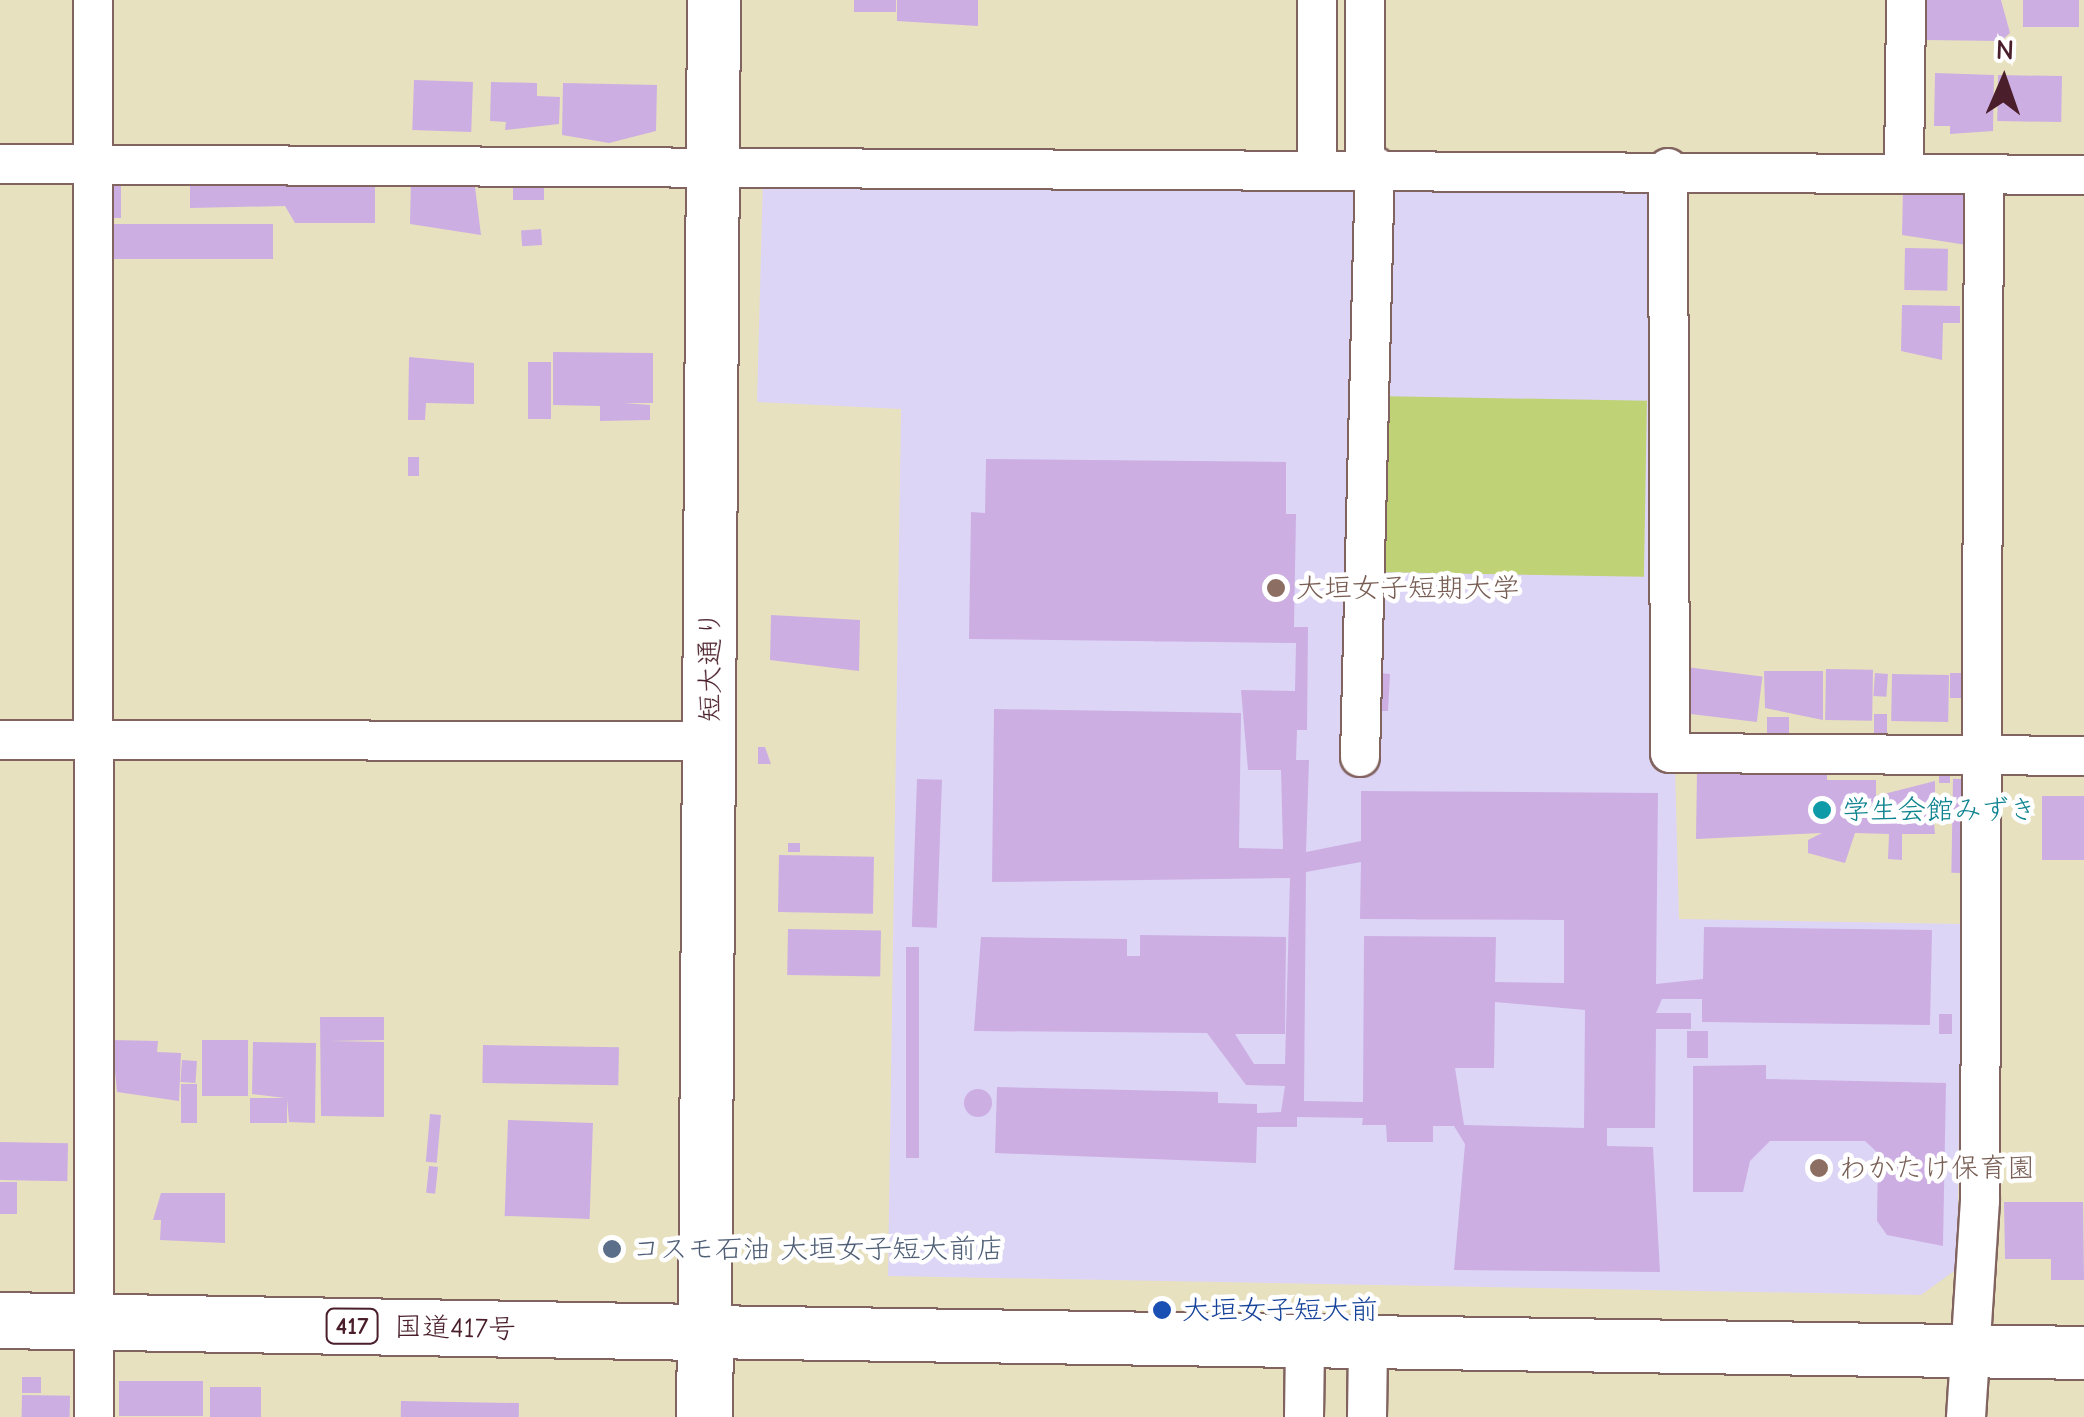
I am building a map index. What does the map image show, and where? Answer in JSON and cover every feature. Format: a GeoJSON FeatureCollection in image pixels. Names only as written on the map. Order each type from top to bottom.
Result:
{"type":"FeatureCollection","features":[{"type":"Feature","properties":{"kind":"highway","name":"国道417号"},"geometry":{"type":"LineString","coordinates":[[0,1320],[705,1332]]}},
{"type":"Feature","properties":{"kind":"highway"},"geometry":{"type":"LineString","coordinates":[[704,1417],[705,1332]]}},
{"type":"Feature","properties":{"kind":"street"},"geometry":{"type":"LineString","coordinates":[[93,0],[98,740],[94,1417]]}},
{"type":"Feature","properties":{"kind":"street","name":"短大通り"},"geometry":{"type":"LineString","coordinates":[[705,1332],[714,0]]}},
{"type":"Feature","properties":{"kind":"street"},"geometry":{"type":"LineString","coordinates":[[1317,0],[1349,166]]}},
{"type":"Feature","properties":{"kind":"street"},"geometry":{"type":"LineString","coordinates":[[1360,757],[1349,166],[1365,0]]}},
{"type":"Feature","properties":{"kind":"street"},"geometry":{"type":"LineString","coordinates":[[1904,169],[1906,0]]}},
{"type":"Feature","properties":{"kind":"street"},"geometry":{"type":"LineString","coordinates":[[0,164],[713,162],[1904,169],[2084,175]]}},
{"type":"Feature","properties":{"kind":"street"},"geometry":{"type":"LineString","coordinates":[[1668,168],[1670,753],[2084,756]]}},
{"type":"Feature","properties":{"kind":"street"},"geometry":{"type":"LineString","coordinates":[[1966,1417],[1980,1201],[1976,756],[1984,174]]}},
{"type":"Feature","properties":{"kind":"street"},"geometry":{"type":"LineString","coordinates":[[0,740],[709,741]]}},
{"type":"Feature","properties":{"kind":"street"},"geometry":{"type":"LineString","coordinates":[[705,1332],[1334,1347],[2084,1353]]}},
{"type":"Feature","properties":{"kind":"street"},"geometry":{"type":"LineString","coordinates":[[1304,1417],[1334,1347]]}},
{"type":"Feature","properties":{"kind":"street"},"geometry":{"type":"LineString","coordinates":[[1334,1347],[1366,1417]]}},
{"type":"Feature","properties":{"kind":"shaded area","name":"大垣女子短期大学"},"geometry":{"type":"Polygon","coordinates":[[[763,177],[1640,181],[1659,208],[1652,767],[1675,768],[1679,919],[1962,924],[1957,1269],[1921,1295],[888,1276],[901,409],[757,402],[763,177]]]}},
{"type":"Feature","properties":{"kind":"green space"},"geometry":{"type":"Polygon","coordinates":[[[1375,396],[1647,401],[1644,577],[1372,572],[1375,396]]]}},
{"type":"Feature","properties":{"kind":"building"},"geometry":{"type":"Polygon","coordinates":[[[854,0],[896,0],[896,12],[854,12],[854,0]]]}},
{"type":"Feature","properties":{"kind":"building"},"geometry":{"type":"Polygon","coordinates":[[[897,0],[978,0],[978,26],[897,21],[897,0]]]}},
{"type":"Feature","properties":{"kind":"building"},"geometry":{"type":"Polygon","coordinates":[[[1925,0],[2001,0],[2010,33],[2001,41],[1924,40],[1925,0]]]}},
{"type":"Feature","properties":{"kind":"building"},"geometry":{"type":"Polygon","coordinates":[[[2023,0],[2079,0],[2079,27],[2023,27],[2023,0]]]}},
{"type":"Feature","properties":{"kind":"building"},"geometry":{"type":"Polygon","coordinates":[[[1935,73],[1994,75],[1993,131],[1950,134],[1950,126],[1934,126],[1935,73]]]}},
{"type":"Feature","properties":{"kind":"building"},"geometry":{"type":"Polygon","coordinates":[[[1998,75],[2062,76],[2061,122],[1997,121],[1998,75]]]}},
{"type":"Feature","properties":{"kind":"building"},"geometry":{"type":"Polygon","coordinates":[[[414,80],[473,82],[471,132],[412,130],[414,80]]]}},
{"type":"Feature","properties":{"kind":"building"},"geometry":{"type":"Polygon","coordinates":[[[491,82],[537,83],[537,96],[560,97],[559,124],[505,130],[506,122],[490,121],[491,82]]]}},
{"type":"Feature","properties":{"kind":"building"},"geometry":{"type":"Polygon","coordinates":[[[563,83],[657,85],[656,131],[609,143],[562,135],[563,83]]]}},
{"type":"Feature","properties":{"kind":"building"},"geometry":{"type":"Polygon","coordinates":[[[190,177],[375,177],[375,223],[295,223],[285,206],[190,208],[190,177]]]}},
{"type":"Feature","properties":{"kind":"building"},"geometry":{"type":"Polygon","coordinates":[[[411,177],[474,179],[481,235],[410,224],[411,177]]]}},
{"type":"Feature","properties":{"kind":"building"},"geometry":{"type":"Polygon","coordinates":[[[513,180],[544,180],[544,200],[513,200],[513,180]]]}},
{"type":"Feature","properties":{"kind":"building"},"geometry":{"type":"Polygon","coordinates":[[[109,182],[121,182],[121,218],[109,218],[109,182]]]}},
{"type":"Feature","properties":{"kind":"building"},"geometry":{"type":"Polygon","coordinates":[[[1903,189],[1969,194],[1967,245],[1902,235],[1903,189]]]}},
{"type":"Feature","properties":{"kind":"building"},"geometry":{"type":"Polygon","coordinates":[[[112,224],[273,224],[273,259],[112,259],[112,224]]]}},
{"type":"Feature","properties":{"kind":"building"},"geometry":{"type":"Polygon","coordinates":[[[541,229],[542,245],[522,246],[521,230],[541,229]]]}},
{"type":"Feature","properties":{"kind":"building"},"geometry":{"type":"Polygon","coordinates":[[[1905,248],[1948,249],[1947,291],[1904,290],[1905,248]]]}},
{"type":"Feature","properties":{"kind":"building"},"geometry":{"type":"Polygon","coordinates":[[[1902,305],[1960,306],[1960,323],[1943,323],[1942,360],[1901,351],[1902,305]]]}},
{"type":"Feature","properties":{"kind":"building"},"geometry":{"type":"Polygon","coordinates":[[[553,352],[653,353],[653,403],[624,403],[650,405],[650,420],[600,421],[600,406],[553,405],[553,352]]]}},
{"type":"Feature","properties":{"kind":"building"},"geometry":{"type":"Polygon","coordinates":[[[409,357],[474,363],[474,404],[426,403],[425,420],[408,420],[409,357]]]}},
{"type":"Feature","properties":{"kind":"building"},"geometry":{"type":"Polygon","coordinates":[[[528,362],[551,362],[551,419],[528,419],[528,362]]]}},
{"type":"Feature","properties":{"kind":"building"},"geometry":{"type":"Polygon","coordinates":[[[408,457],[419,457],[419,476],[408,476],[408,457]]]}},
{"type":"Feature","properties":{"kind":"building"},"geometry":{"type":"Polygon","coordinates":[[[986,459],[1286,462],[1286,514],[1296,514],[1294,627],[1308,627],[1307,730],[1297,730],[1296,760],[1309,760],[1306,852],[1361,841],[1361,791],[1658,793],[1656,984],[1703,979],[1704,927],[1932,930],[1930,1025],[1702,1022],[1702,999],[1662,999],[1656,1013],[1691,1013],[1691,1029],[1656,1029],[1655,1128],[1607,1128],[1607,1146],[1653,1147],[1660,1272],[1454,1270],[1465,1144],[1454,1126],[1433,1126],[1433,1142],[1387,1142],[1386,1125],[1362,1125],[1363,1118],[1297,1117],[1297,1127],[1257,1127],[1256,1163],[995,1153],[997,1087],[1218,1092],[1218,1103],[1257,1104],[1257,1113],[1281,1112],[1285,1086],[1246,1085],[1207,1033],[974,1031],[981,937],[1127,939],[1127,956],[1140,956],[1140,935],[1286,937],[1285,1034],[1235,1034],[1254,1064],[1285,1064],[1290,878],[992,882],[994,709],[1241,713],[1239,848],[1283,849],[1281,770],[1248,770],[1241,690],[1295,691],[1296,643],[969,639],[971,512],[985,513],[986,459]],[[1361,862],[1306,872],[1304,1101],[1363,1102],[1364,936],[1496,937],[1495,982],[1564,983],[1564,920],[1360,919],[1361,862]],[[1495,1002],[1494,1068],[1455,1068],[1464,1125],[1584,1128],[1585,1010],[1495,1002]]]}},
{"type":"Feature","properties":{"kind":"building"},"geometry":{"type":"Polygon","coordinates":[[[771,615],[860,620],[859,671],[770,660],[771,615]]]}},
{"type":"Feature","properties":{"kind":"building"},"geometry":{"type":"Polygon","coordinates":[[[1686,667],[1762,676],[1757,722],[1680,713],[1686,667]]]}},
{"type":"Feature","properties":{"kind":"building"},"geometry":{"type":"Polygon","coordinates":[[[1826,669],[1873,670],[1872,721],[1825,720],[1826,669]]]}},
{"type":"Feature","properties":{"kind":"building"},"geometry":{"type":"Polygon","coordinates":[[[1764,671],[1823,671],[1823,720],[1765,708],[1764,671]]]}},
{"type":"Feature","properties":{"kind":"building"},"geometry":{"type":"Polygon","coordinates":[[[1380,673],[1390,674],[1388,711],[1380,711],[1380,673]]]}},
{"type":"Feature","properties":{"kind":"building"},"geometry":{"type":"Polygon","coordinates":[[[1875,673],[1888,674],[1886,697],[1873,696],[1875,673]]]}},
{"type":"Feature","properties":{"kind":"building"},"geometry":{"type":"Polygon","coordinates":[[[1950,673],[1965,673],[1965,698],[1950,698],[1950,673]]]}},
{"type":"Feature","properties":{"kind":"building"},"geometry":{"type":"Polygon","coordinates":[[[1892,674],[1949,675],[1948,722],[1891,721],[1892,674]]]}},
{"type":"Feature","properties":{"kind":"building"},"geometry":{"type":"Polygon","coordinates":[[[1874,714],[1887,714],[1887,739],[1874,739],[1874,714]]]}},
{"type":"Feature","properties":{"kind":"building"},"geometry":{"type":"Polygon","coordinates":[[[1767,717],[1789,717],[1789,741],[1767,741],[1767,717]]]}},
{"type":"Feature","properties":{"kind":"building"},"geometry":{"type":"Polygon","coordinates":[[[758,747],[765,747],[771,764],[758,764],[758,747]]]}},
{"type":"Feature","properties":{"kind":"building","name":"学生会館みずき"},"geometry":{"type":"Polygon","coordinates":[[[1697,770],[1827,771],[1827,780],[1876,780],[1876,796],[1935,781],[1935,797],[1947,798],[1947,823],[1934,823],[1935,834],[1902,834],[1902,860],[1888,859],[1889,834],[1855,833],[1845,863],[1808,853],[1808,840],[1822,833],[1696,839],[1697,770]]]}},
{"type":"Feature","properties":{"kind":"building"},"geometry":{"type":"Polygon","coordinates":[[[1939,770],[1950,770],[1950,783],[1939,783],[1939,770]]]}},
{"type":"Feature","properties":{"kind":"building"},"geometry":{"type":"Polygon","coordinates":[[[917,779],[942,780],[937,928],[912,927],[917,779]]]}},
{"type":"Feature","properties":{"kind":"building"},"geometry":{"type":"Polygon","coordinates":[[[1953,779],[1963,779],[1961,873],[1951,873],[1953,779]]]}},
{"type":"Feature","properties":{"kind":"building"},"geometry":{"type":"Polygon","coordinates":[[[2042,796],[2084,796],[2084,860],[2042,860],[2042,796]]]}},
{"type":"Feature","properties":{"kind":"building"},"geometry":{"type":"Polygon","coordinates":[[[788,843],[800,843],[800,852],[788,852],[788,843]]]}},
{"type":"Feature","properties":{"kind":"building"},"geometry":{"type":"Polygon","coordinates":[[[779,855],[874,857],[873,914],[778,912],[779,855]]]}},
{"type":"Feature","properties":{"kind":"building"},"geometry":{"type":"Polygon","coordinates":[[[788,929],[881,931],[880,977],[787,975],[788,929]]]}},
{"type":"Feature","properties":{"kind":"building"},"geometry":{"type":"Polygon","coordinates":[[[906,947],[919,947],[919,1158],[906,1158],[906,947]]]}},
{"type":"Feature","properties":{"kind":"building"},"geometry":{"type":"Polygon","coordinates":[[[1939,1014],[1952,1014],[1952,1034],[1939,1034],[1939,1014]]]}},
{"type":"Feature","properties":{"kind":"building"},"geometry":{"type":"Polygon","coordinates":[[[320,1017],[384,1017],[384,1040],[329,1041],[384,1042],[384,1117],[321,1116],[320,1017]]]}},
{"type":"Feature","properties":{"kind":"building"},"geometry":{"type":"Polygon","coordinates":[[[1687,1031],[1708,1031],[1708,1058],[1687,1058],[1687,1031]]]}},
{"type":"Feature","properties":{"kind":"building"},"geometry":{"type":"Polygon","coordinates":[[[112,1040],[158,1041],[157,1052],[181,1053],[179,1101],[117,1092],[112,1040]]]}},
{"type":"Feature","properties":{"kind":"building"},"geometry":{"type":"Polygon","coordinates":[[[202,1040],[248,1040],[248,1096],[202,1096],[202,1040]]]}},
{"type":"Feature","properties":{"kind":"building"},"geometry":{"type":"Polygon","coordinates":[[[253,1042],[316,1043],[315,1123],[289,1122],[287,1099],[287,1123],[250,1123],[250,1098],[285,1098],[252,1094],[253,1042]]]}},
{"type":"Feature","properties":{"kind":"building"},"geometry":{"type":"Polygon","coordinates":[[[483,1045],[619,1047],[618,1085],[482,1083],[483,1045]]]}},
{"type":"Feature","properties":{"kind":"building"},"geometry":{"type":"Polygon","coordinates":[[[182,1060],[197,1061],[195,1083],[180,1082],[182,1060]]]}},
{"type":"Feature","properties":{"kind":"building"},"geometry":{"type":"Polygon","coordinates":[[[1766,1065],[1766,1079],[1946,1083],[1943,1246],[1887,1235],[1877,1221],[1878,1153],[1865,1141],[1770,1141],[1750,1161],[1743,1192],[1693,1192],[1693,1066],[1766,1065]]]}},
{"type":"Feature","properties":{"kind":"building"},"geometry":{"type":"Polygon","coordinates":[[[181,1084],[197,1084],[197,1123],[181,1123],[181,1084]]]}},
{"type":"Feature","properties":{"kind":"building"},"geometry":{"type":"Polygon","coordinates":[[[978,1089],[988,1093],[992,1103],[988,1113],[978,1117],[968,1113],[964,1103],[968,1093],[978,1089]]]}},
{"type":"Feature","properties":{"kind":"building"},"geometry":{"type":"Polygon","coordinates":[[[430,1114],[441,1115],[437,1163],[426,1162],[430,1114]]]}},
{"type":"Feature","properties":{"kind":"building"},"geometry":{"type":"Polygon","coordinates":[[[508,1120],[593,1123],[590,1219],[505,1216],[508,1120]]]}},
{"type":"Feature","properties":{"kind":"building"},"geometry":{"type":"Polygon","coordinates":[[[0,1142],[68,1143],[67,1181],[0,1180],[0,1142]]]}},
{"type":"Feature","properties":{"kind":"building"},"geometry":{"type":"Polygon","coordinates":[[[429,1166],[438,1167],[435,1194],[426,1193],[429,1166]]]}},
{"type":"Feature","properties":{"kind":"building"},"geometry":{"type":"Polygon","coordinates":[[[0,1182],[17,1182],[17,1214],[0,1214],[0,1182]]]}},
{"type":"Feature","properties":{"kind":"building"},"geometry":{"type":"Polygon","coordinates":[[[161,1193],[225,1193],[225,1243],[160,1240],[161,1220],[153,1220],[161,1193]]]}},
{"type":"Feature","properties":{"kind":"building"},"geometry":{"type":"Polygon","coordinates":[[[2004,1202],[2083,1202],[2084,1280],[2051,1280],[2051,1259],[2005,1259],[2004,1202]]]}},
{"type":"Feature","properties":{"kind":"building"},"geometry":{"type":"Polygon","coordinates":[[[22,1377],[41,1377],[41,1393],[22,1393],[22,1377]]]}},
{"type":"Feature","properties":{"kind":"building"},"geometry":{"type":"Polygon","coordinates":[[[119,1381],[203,1381],[203,1416],[119,1416],[119,1381]]]}},
{"type":"Feature","properties":{"kind":"building"},"geometry":{"type":"Polygon","coordinates":[[[210,1387],[261,1387],[261,1417],[210,1417],[210,1387]]]}},
{"type":"Feature","properties":{"kind":"building"},"geometry":{"type":"Polygon","coordinates":[[[22,1395],[70,1396],[70,1417],[22,1417],[22,1395]]]}},
{"type":"Feature","properties":{"kind":"building"},"geometry":{"type":"Polygon","coordinates":[[[401,1401],[519,1403],[519,1417],[401,1417],[401,1401]]]}},
{"type":"Feature","properties":{"kind":"place","name":"大垣女子短期大学"},"geometry":{"type":"Point","coordinates":[1276,588]}},
{"type":"Feature","properties":{"kind":"place","name":"学生会館みずき"},"geometry":{"type":"Point","coordinates":[1822,810]}},
{"type":"Feature","properties":{"kind":"place","name":"わかたけ保育園"},"geometry":{"type":"Point","coordinates":[1819,1168]}},
{"type":"Feature","properties":{"kind":"place","name":"コスモ石油 大垣女子短大前店"},"geometry":{"type":"Point","coordinates":[612,1249]}},
{"type":"Feature","properties":{"kind":"place","name":"大垣女子短大前"},"geometry":{"type":"Point","coordinates":[1162,1310]}}]}
